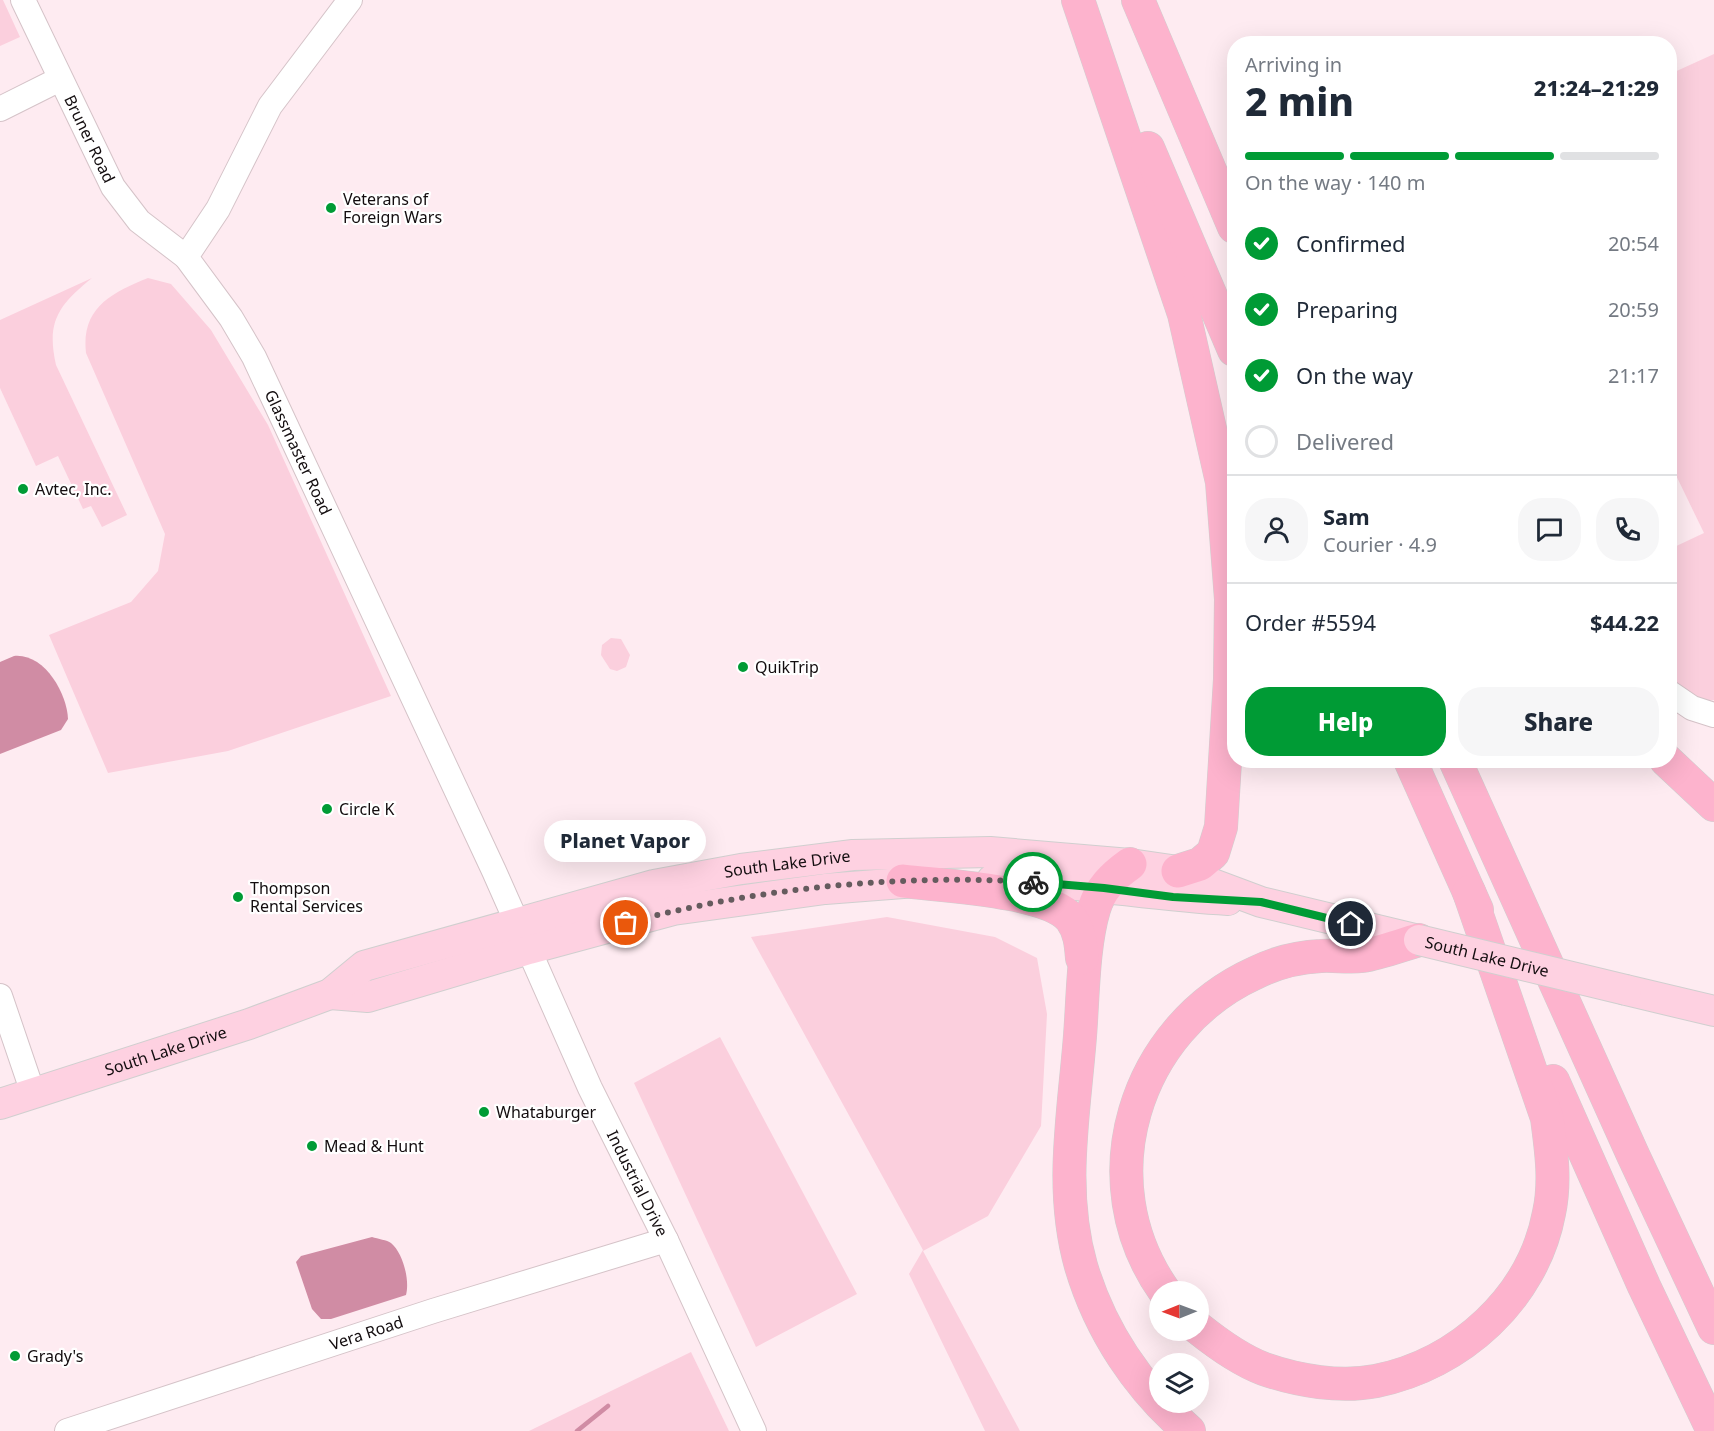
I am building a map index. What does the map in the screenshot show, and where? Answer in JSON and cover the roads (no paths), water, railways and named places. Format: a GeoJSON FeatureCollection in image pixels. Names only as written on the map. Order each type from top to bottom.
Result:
{"type":"FeatureCollection","features":[{"type":"Feature","properties":{"kind":"highway"},"geometry":{"type":"LineString","coordinates":[[1078,0],[1184,314],[1222,482],[1227,547]]}},
{"type":"Feature","properties":{"kind":"highway"},"geometry":{"type":"LineString","coordinates":[[1085,0],[1227,334]]}},
{"type":"Feature","properties":{"kind":"highway"},"geometry":{"type":"LineString","coordinates":[[1138,0],[1227,210]]}},
{"type":"Feature","properties":{"kind":"highway"},"geometry":{"type":"LineString","coordinates":[[1144,0],[1227,172]]}},
{"type":"Feature","properties":{"kind":"highway"},"geometry":{"type":"LineString","coordinates":[[1178,872],[1200,864],[1212,853],[1221,826],[1227,728]]}},
{"type":"Feature","properties":{"kind":"highway"},"geometry":{"type":"LineString","coordinates":[[1414,768],[1644,1286],[1713,1431]]}},
{"type":"Feature","properties":{"kind":"highway"},"geometry":{"type":"LineString","coordinates":[[1459,768],[1633,1155],[1714,1328]]}},
{"type":"Feature","properties":{"kind":"highway"},"geometry":{"type":"LineString","coordinates":[[1675,768],[1714,805]]}},
{"type":"Feature","properties":{"kind":"highway"},"geometry":{"type":"LineString","coordinates":[[1130,864],[1104,888],[1093,911],[1068,1165],[1071,1223],[1076,1247],[1096,1307],[1125,1361],[1159,1402],[1189,1431]]}},
{"type":"Feature","properties":{"kind":"highway"},"geometry":{"type":"LineString","coordinates":[[903,881],[1002,893],[1050,904],[1062,910],[1076,928],[1085,975]]}},
{"type":"Feature","properties":{"kind":"highway"},"geometry":{"type":"LineString","coordinates":[[1209,1336],[1242,1359],[1287,1376],[1323,1382],[1374,1381],[1398,1375],[1449,1353],[1491,1321],[1515,1292],[1534,1258],[1545,1230],[1553,1185],[1552,1156],[1547,1118],[1468,892]]}},
{"type":"Feature","properties":{"kind":"highway"},"geometry":{"type":"LineString","coordinates":[[1158,1281],[1138,1239],[1131,1215],[1127,1162],[1135,1107],[1146,1079],[1170,1040],[1207,1003],[1225,989],[1256,972],[1304,957],[1361,956],[1419,940]]}},
{"type":"Feature","properties":{"kind":"main road","name":"South Lake Drive"},"geometry":{"type":"LineString","coordinates":[[524,936],[562,909],[654,885],[741,869],[853,855],[990,852],[1130,864],[1178,872],[1261,902],[1714,1011]]}},
{"type":"Feature","properties":{"kind":"main road","name":"South Lake Drive"},"geometry":{"type":"LineString","coordinates":[[0,1104],[249,1024],[330,993],[364,966],[734,900],[903,881],[998,880],[1104,888],[1173,897],[1261,902]]}},
{"type":"Feature","properties":{"kind":"street","name":"Bruner Road"},"geometry":{"type":"LineString","coordinates":[[23,0],[96,155],[119,195],[139,222],[186,257]]}},
{"type":"Feature","properties":{"kind":"street"},"geometry":{"type":"LineString","coordinates":[[186,257],[224,198],[270,106],[350,0]]}},
{"type":"Feature","properties":{"kind":"street"},"geometry":{"type":"LineString","coordinates":[[0,109],[60,79]]}},
{"type":"Feature","properties":{"kind":"street","name":"Glassmaster Road"},"geometry":{"type":"LineString","coordinates":[[186,257],[231,318],[254,357],[524,936]]}},
{"type":"Feature","properties":{"kind":"street"},"geometry":{"type":"LineString","coordinates":[[1677,698],[1692,708],[1714,715]]}},
{"type":"Feature","properties":{"kind":"street","name":"Industrial Drive"},"geometry":{"type":"LineString","coordinates":[[524,936],[590,1088],[666,1240],[754,1431]]}},
{"type":"Feature","properties":{"kind":"street"},"geometry":{"type":"LineString","coordinates":[[0,996],[33,1093]]}},
{"type":"Feature","properties":{"kind":"street","name":"Vera Road"},"geometry":{"type":"LineString","coordinates":[[67,1431],[433,1311],[666,1240]]}},
{"type":"Feature","properties":{"kind":"waterway"},"geometry":{"type":"LineString","coordinates":[[577,1431],[608,1406]]}},
{"type":"Feature","properties":{"kind":"place","name":"Veterans of Foreign Wars"},"geometry":{"type":"Point","coordinates":[331,208]}},
{"type":"Feature","properties":{"kind":"place","name":"Avtec, Inc."},"geometry":{"type":"Point","coordinates":[23,489]}},
{"type":"Feature","properties":{"kind":"place","name":"QuikTrip"},"geometry":{"type":"Point","coordinates":[743,667]}},
{"type":"Feature","properties":{"kind":"place","name":"Circle K"},"geometry":{"type":"Point","coordinates":[327,809]}},
{"type":"Feature","properties":{"kind":"place","name":"Thompson Rental Services"},"geometry":{"type":"Point","coordinates":[238,897]}},
{"type":"Feature","properties":{"kind":"place","name":"Planet Vapor"},"geometry":{"type":"Point","coordinates":[626,923]}},
{"type":"Feature","properties":{"kind":"place","name":"Whataburger"},"geometry":{"type":"Point","coordinates":[484,1112]}},
{"type":"Feature","properties":{"kind":"place","name":"Mead & Hunt"},"geometry":{"type":"Point","coordinates":[312,1146]}},
{"type":"Feature","properties":{"kind":"place","name":"Grady's"},"geometry":{"type":"Point","coordinates":[15,1356]}}]}
